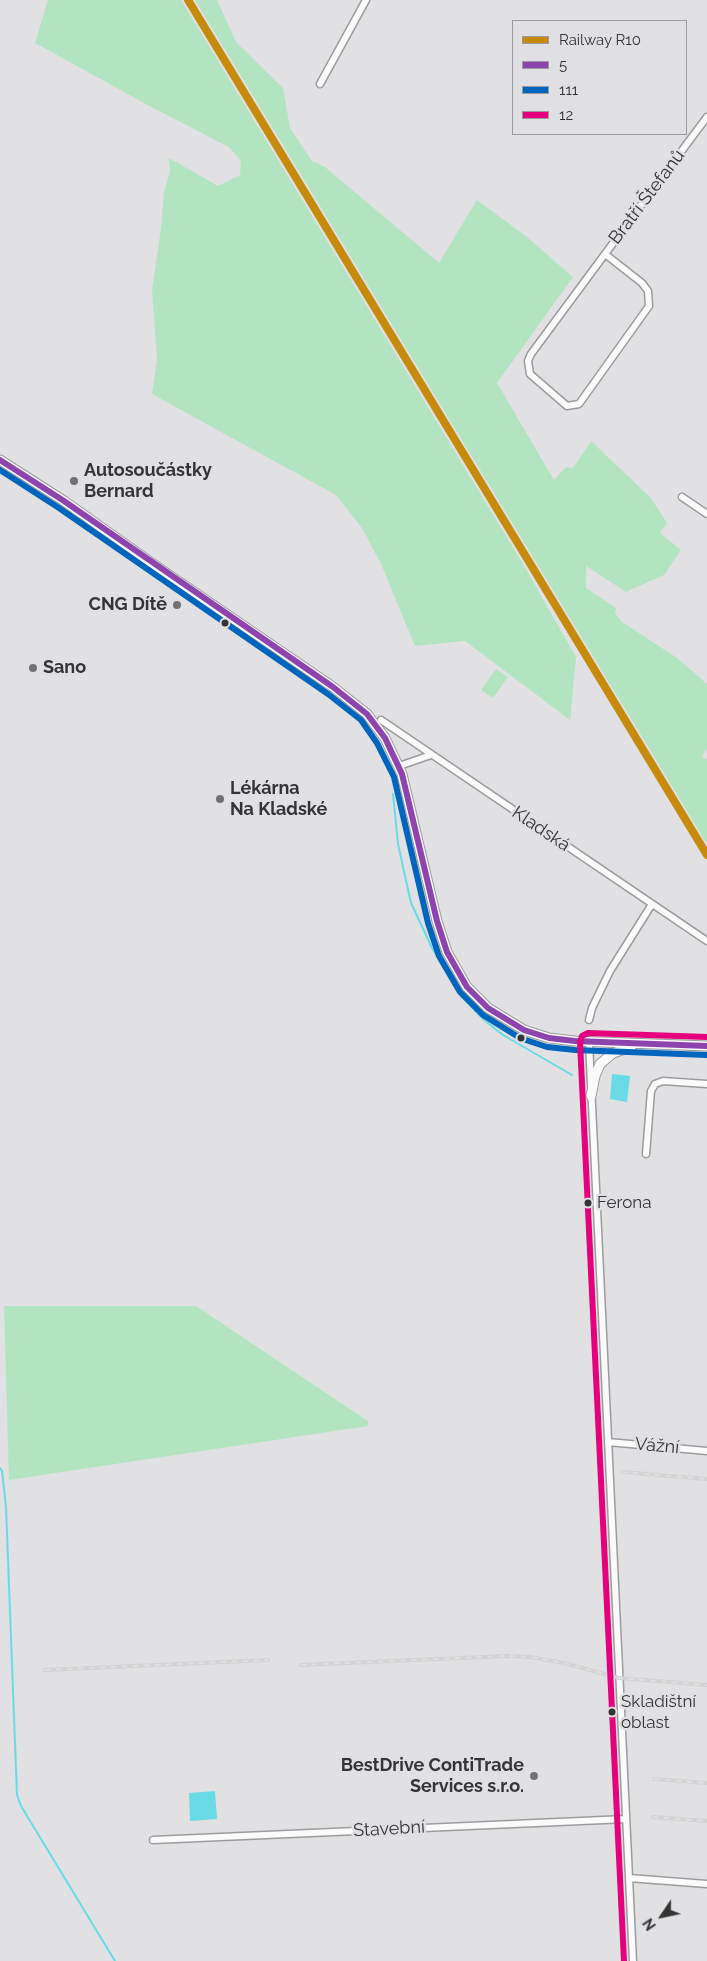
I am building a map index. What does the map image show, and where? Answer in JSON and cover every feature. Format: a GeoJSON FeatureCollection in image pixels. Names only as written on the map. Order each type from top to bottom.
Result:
{"type":"FeatureCollection","features":[{"type":"Feature","properties":{"kind":"main road"},"geometry":{"type":"LineString","coordinates":[[0,460],[64,501],[355,703],[367,714],[381,732],[399,766],[441,934],[451,961],[467,987],[495,1014],[524,1030],[549,1038],[588,1042],[707,1046]]}},
{"type":"Feature","properties":{"kind":"main road"},"geometry":{"type":"LineString","coordinates":[[591,1096],[596,1072],[603,1061],[617,1051],[644,1044]]}},
{"type":"Feature","properties":{"kind":"street"},"geometry":{"type":"LineString","coordinates":[[320,84],[366,0]]}},
{"type":"Feature","properties":{"kind":"street","name":"Bratří Štefanů"},"geometry":{"type":"LineString","coordinates":[[606,254],[642,283],[648,291],[649,306],[579,404],[567,406],[533,379],[528,368],[531,354],[707,117]]}},
{"type":"Feature","properties":{"kind":"street"},"geometry":{"type":"LineString","coordinates":[[682,497],[707,514]]}},
{"type":"Feature","properties":{"kind":"street","name":"Kladská"},"geometry":{"type":"LineString","coordinates":[[381,720],[707,941]]}},
{"type":"Feature","properties":{"kind":"street"},"geometry":{"type":"LineString","coordinates":[[399,766],[431,755]]}},
{"type":"Feature","properties":{"kind":"street"},"geometry":{"type":"LineString","coordinates":[[589,1020],[592,1008],[606,977],[652,904]]}},
{"type":"Feature","properties":{"kind":"street","name":"Vážní"},"geometry":{"type":"LineString","coordinates":[[588,1042],[633,1961]]}},
{"type":"Feature","properties":{"kind":"street"},"geometry":{"type":"LineString","coordinates":[[646,1154],[651,1091],[655,1084],[663,1081],[707,1084]]}},
{"type":"Feature","properties":{"kind":"street","name":"Vážní"},"geometry":{"type":"LineString","coordinates":[[608,1442],[707,1451]]}},
{"type":"Feature","properties":{"kind":"street","name":"Stavební"},"geometry":{"type":"LineString","coordinates":[[152,1840],[626,1819]]}},
{"type":"Feature","properties":{"kind":"street"},"geometry":{"type":"LineString","coordinates":[[629,1878],[707,1884]]}},
{"type":"Feature","properties":{"kind":"green space"},"geometry":{"type":"Polygon","coordinates":[[[48,0],[181,0],[523,564],[576,657],[570,720],[465,641],[415,646],[381,564],[362,528],[336,495],[152,394],[157,359],[152,290],[161,229],[164,192],[170,171],[169,158],[218,186],[240,175],[241,161],[229,147],[35,43],[48,0]]]}},
{"type":"Feature","properties":{"kind":"green space"},"geometry":{"type":"Polygon","coordinates":[[[195,0],[217,0],[236,42],[283,88],[290,128],[312,161],[325,167],[439,263],[477,200],[527,237],[573,277],[497,383],[554,480],[566,467],[573,468],[591,441],[651,498],[667,523],[660,533],[681,550],[664,575],[626,592],[586,566],[586,588],[616,608],[615,613],[622,622],[677,658],[707,684],[707,749],[702,756],[707,760],[707,844],[195,0]]]}},
{"type":"Feature","properties":{"kind":"green space"},"geometry":{"type":"Polygon","coordinates":[[[496,669],[508,677],[493,698],[481,690],[496,669]]]}},
{"type":"Feature","properties":{"kind":"green space"},"geometry":{"type":"Polygon","coordinates":[[[4,1306],[196,1306],[368,1421],[368,1426],[9,1480],[4,1306]]]}},
{"type":"Feature","properties":{"kind":"water"},"geometry":{"type":"Polygon","coordinates":[[[612,1074],[630,1076],[627,1102],[610,1099],[612,1074]]]}},
{"type":"Feature","properties":{"kind":"water"},"geometry":{"type":"Polygon","coordinates":[[[215,1791],[217,1819],[190,1821],[189,1793],[215,1791]]]}},
{"type":"Feature","properties":{"kind":"waterway"},"geometry":{"type":"LineString","coordinates":[[393,794],[398,844],[411,903],[432,948],[461,996],[483,1019],[503,1035],[572,1075]]}},
{"type":"Feature","properties":{"kind":"waterway"},"geometry":{"type":"LineString","coordinates":[[0,1468],[2,1471],[6,1507],[17,1795],[21,1806],[115,1961]]}},
{"type":"Feature","properties":{"kind":"railway"},"geometry":{"type":"LineString","coordinates":[[622,1472],[707,1479]]}},
{"type":"Feature","properties":{"kind":"railway"},"geometry":{"type":"LineString","coordinates":[[301,1665],[507,1656],[530,1657],[564,1663],[619,1678],[707,1685]]}},
{"type":"Feature","properties":{"kind":"railway"},"geometry":{"type":"LineString","coordinates":[[45,1670],[268,1660]]}},
{"type":"Feature","properties":{"kind":"railway"},"geometry":{"type":"LineString","coordinates":[[654,1779],[707,1783]]}},
{"type":"Feature","properties":{"kind":"railway"},"geometry":{"type":"LineString","coordinates":[[653,1817],[707,1821]]}},
{"type":"Feature","properties":{"kind":"rail line","name":"R10"},"geometry":{"type":"LineString","coordinates":[[188,0],[707,855]]}},
{"type":"Feature","properties":{"kind":"transit line","name":"5"},"geometry":{"type":"LineString","coordinates":[[0,460],[64,501],[333,687],[367,714],[385,738],[402,774],[437,921],[447,952],[467,987],[488,1008],[524,1030],[549,1038],[575,1041],[707,1046]]}},
{"type":"Feature","properties":{"kind":"transit line","name":"111"},"geometry":{"type":"LineString","coordinates":[[0,470],[59,508],[328,694],[361,720],[377,743],[394,777],[428,923],[439,956],[460,992],[483,1015],[520,1038],[547,1047],[575,1050],[707,1055]]}},
{"type":"Feature","properties":{"kind":"transit line","name":"12"},"geometry":{"type":"LineString","coordinates":[[624,1961],[580,1042],[582,1036],[588,1033],[707,1037]]}},
{"type":"Feature","properties":{"kind":"place","name":"Autosoučástky Bernard"},"geometry":{"type":"Point","coordinates":[74,481]}},
{"type":"Feature","properties":{"kind":"place","name":"CNG Dítě"},"geometry":{"type":"Point","coordinates":[177,605]}},
{"type":"Feature","properties":{"kind":"place","name":"Sano"},"geometry":{"type":"Point","coordinates":[33,668]}},
{"type":"Feature","properties":{"kind":"place","name":"Lékárna Na Kladské"},"geometry":{"type":"Point","coordinates":[220,799]}},
{"type":"Feature","properties":{"kind":"place","name":"Ferona"},"geometry":{"type":"Point","coordinates":[588,1203]}},
{"type":"Feature","properties":{"kind":"place","name":"Skladištní oblast"},"geometry":{"type":"Point","coordinates":[612,1712]}},
{"type":"Feature","properties":{"kind":"place","name":"BestDrive ContiTrade Services s.r.o."},"geometry":{"type":"Point","coordinates":[534,1776]}}]}
